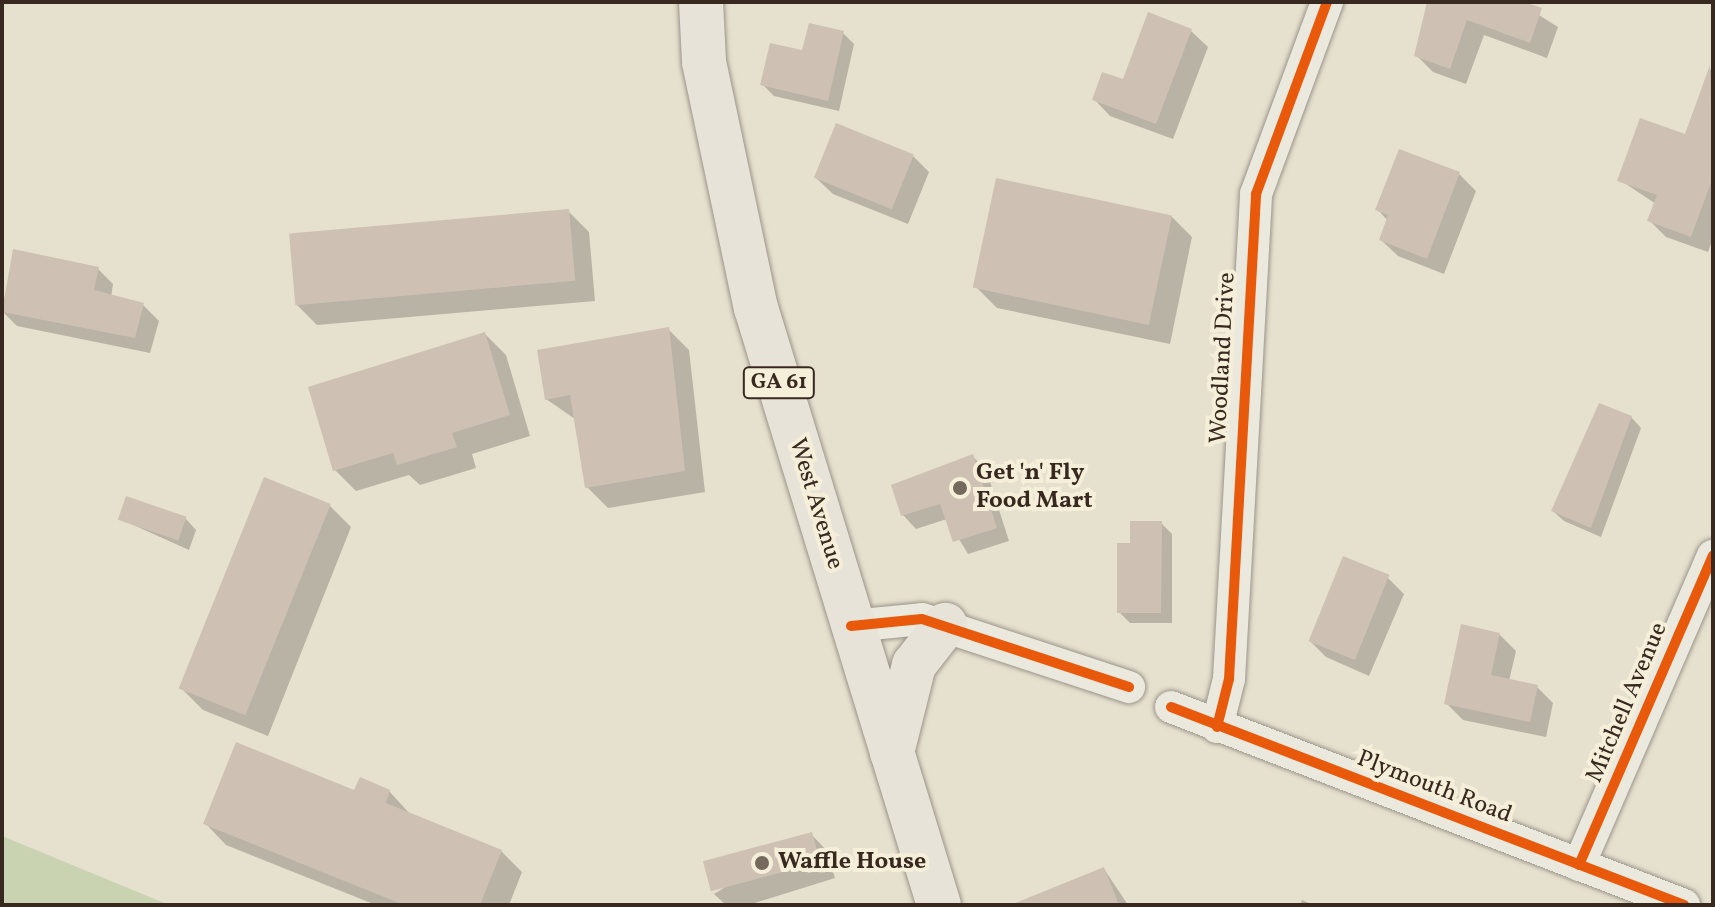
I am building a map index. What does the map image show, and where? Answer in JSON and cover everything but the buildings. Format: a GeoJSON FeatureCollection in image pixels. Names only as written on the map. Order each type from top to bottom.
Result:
{"type":"FeatureCollection","features":[{"type":"Feature","properties":{"kind":"main road","name":"West Avenue"},"geometry":{"type":"LineString","coordinates":[[701,2],[735,225],[851,626],[939,905]]}},
{"type":"Feature","properties":{"kind":"main road"},"geometry":{"type":"LineString","coordinates":[[892,756],[914,665],[945,625]]}},
{"type":"Feature","properties":{"kind":"street","name":"Woodland Drive"},"geometry":{"type":"LineString","coordinates":[[1217,727],[1229,679],[1256,194],[1327,2]]}},
{"type":"Feature","properties":{"kind":"street","name":"Mitchell Avenue"},"geometry":{"type":"LineString","coordinates":[[1579,865],[1713,556]]}},
{"type":"Feature","properties":{"kind":"street"},"geometry":{"type":"LineString","coordinates":[[851,626],[898,616],[945,625],[1129,687]]}},
{"type":"Feature","properties":{"kind":"street","name":"Plymouth Road"},"geometry":{"type":"LineString","coordinates":[[1171,707],[1684,905]]}},
{"type":"Feature","properties":{"kind":"green space"},"geometry":{"type":"Polygon","coordinates":[[[2,836],[169,905],[2,905],[2,836]]]}},
{"type":"Feature","properties":{"kind":"cycle path"},"geometry":{"type":"LineString","coordinates":[[1217,727],[1229,679],[1256,194],[1327,2]]}},
{"type":"Feature","properties":{"kind":"cycle path"},"geometry":{"type":"LineString","coordinates":[[1579,865],[1713,556]]}},
{"type":"Feature","properties":{"kind":"cycle path"},"geometry":{"type":"LineString","coordinates":[[851,626],[922,619],[1129,687]]}},
{"type":"Feature","properties":{"kind":"cycle path"},"geometry":{"type":"LineString","coordinates":[[1171,707],[1684,905]]}},
{"type":"Feature","properties":{"kind":"place","name":"Get 'n' Fly Food Mart"},"geometry":{"type":"Point","coordinates":[960,488]}},
{"type":"Feature","properties":{"kind":"place","name":"Waffle House"},"geometry":{"type":"Point","coordinates":[762,863]}}]}
